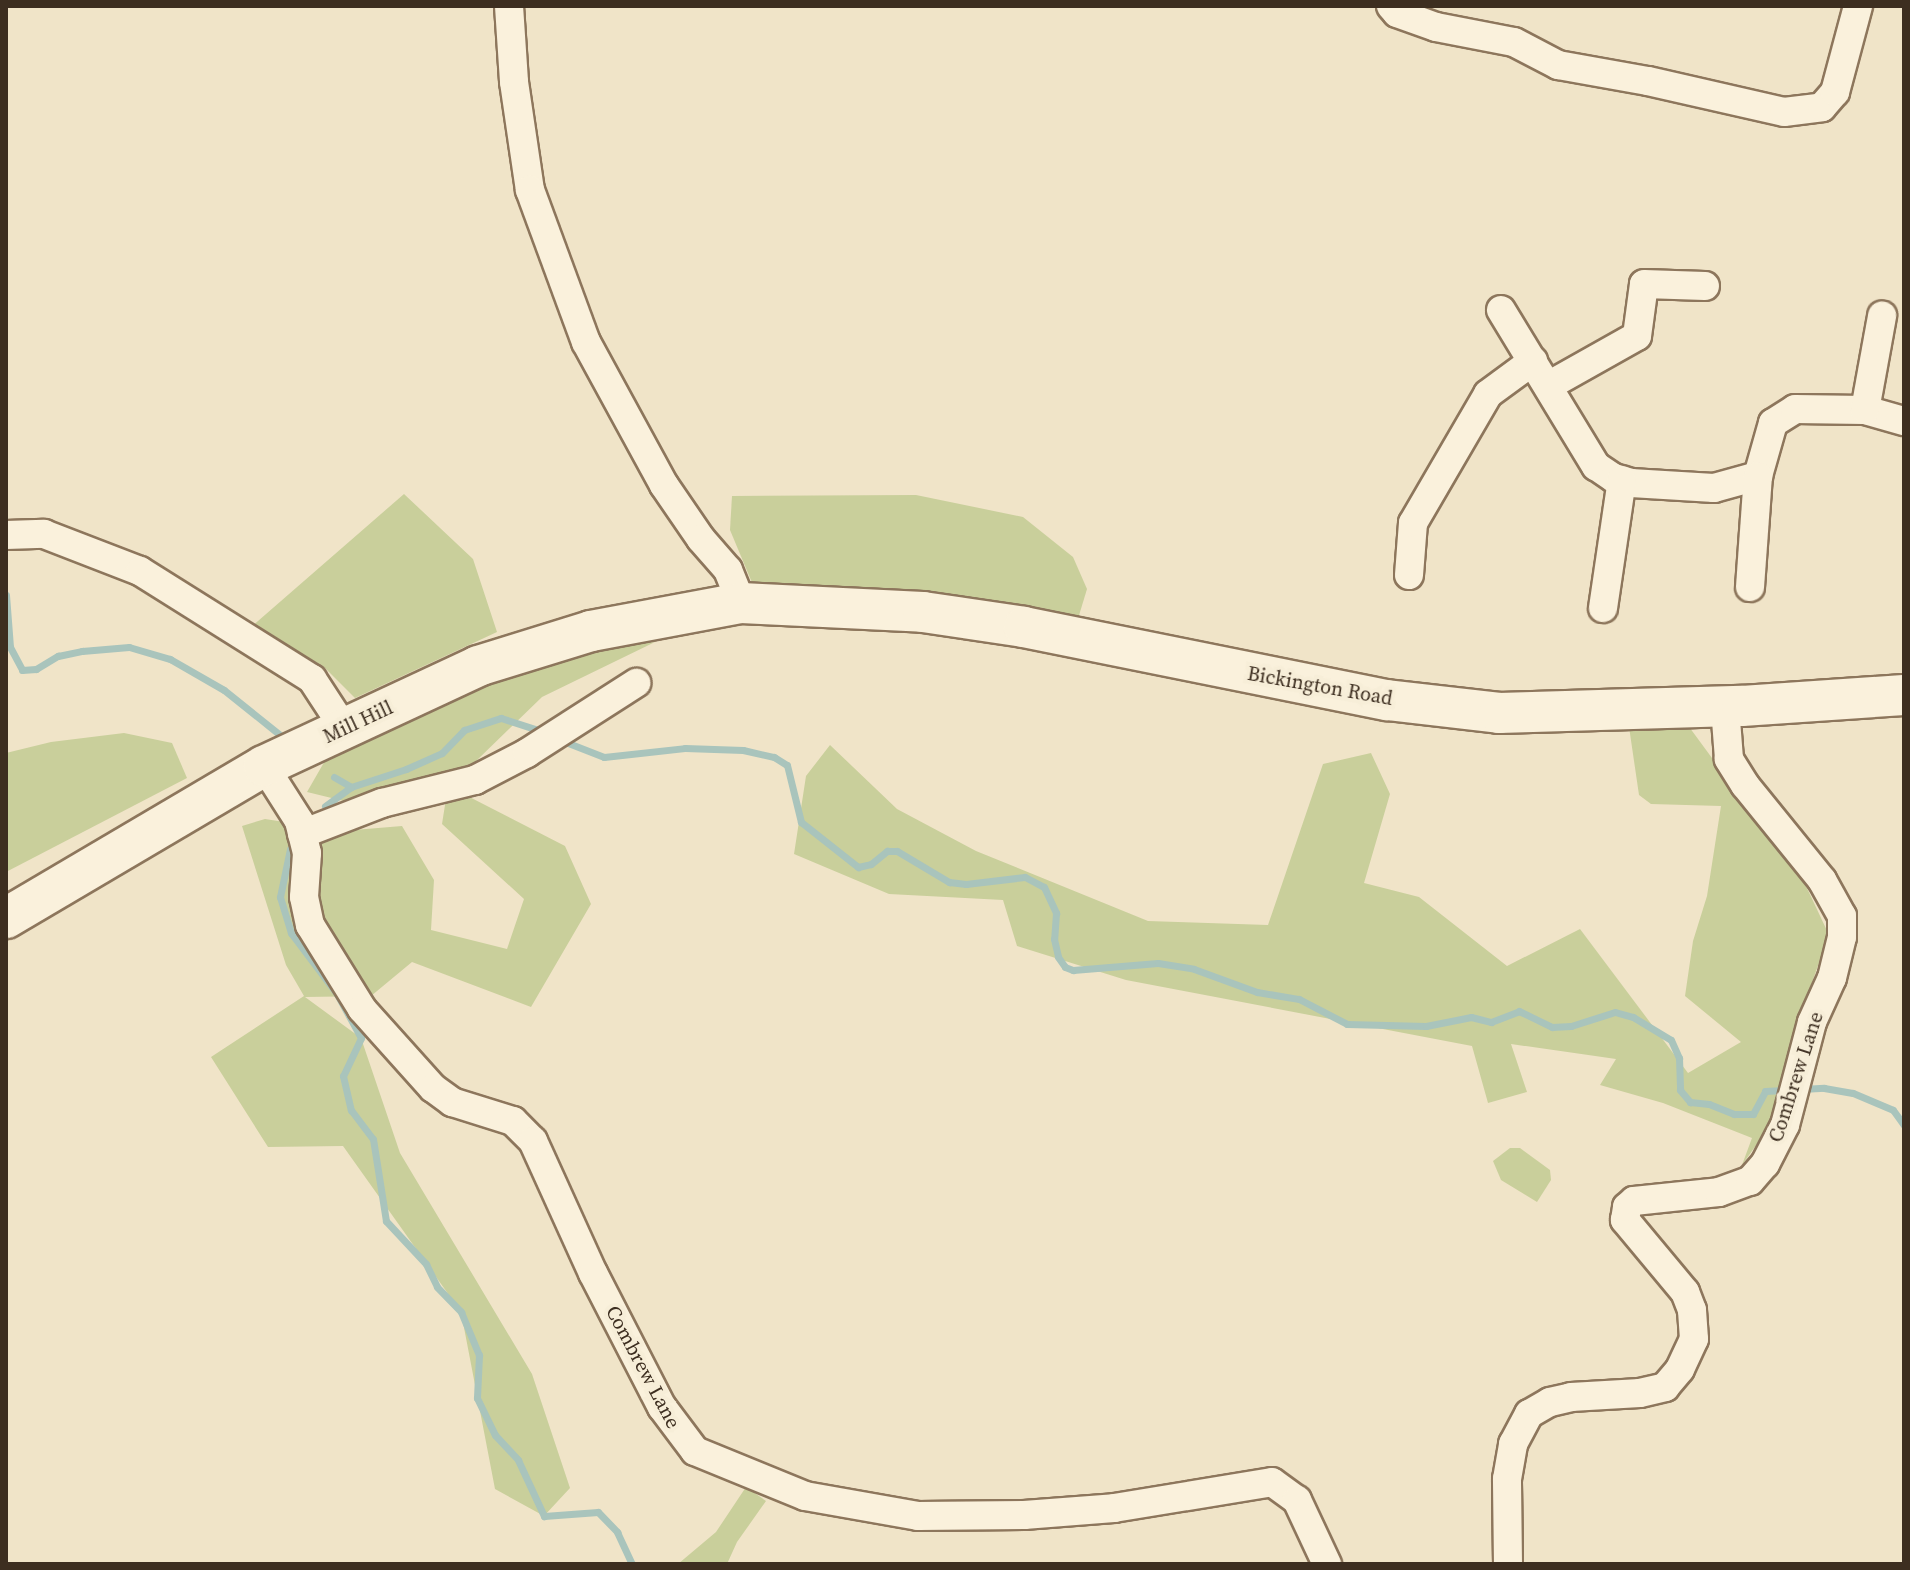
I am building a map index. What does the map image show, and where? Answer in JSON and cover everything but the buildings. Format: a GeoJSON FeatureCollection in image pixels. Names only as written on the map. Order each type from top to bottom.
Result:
{"type":"FeatureCollection","features":[{"type":"Feature","properties":{"kind":"main road","name":"Bickington Road"},"geometry":{"type":"LineString","coordinates":[[741,603],[923,612],[1024,627],[1387,700],[1499,713],[1725,707],[1904,695]]}},
{"type":"Feature","properties":{"kind":"main road","name":"Mill Hill"},"geometry":{"type":"LineString","coordinates":[[6,918],[264,766],[478,666],[591,631],[741,603]]}},
{"type":"Feature","properties":{"kind":"street"},"geometry":{"type":"LineString","coordinates":[[509,6],[514,82],[530,190],[586,342],[664,485],[701,539],[728,570],[741,603]]}},
{"type":"Feature","properties":{"kind":"street"},"geometry":{"type":"LineString","coordinates":[[1391,6],[1397,13],[1436,27],[1514,42],[1558,65],[1648,81],[1784,112],[1822,107],[1835,92],[1858,6]]}},
{"type":"Feature","properties":{"kind":"street"},"geometry":{"type":"LineString","coordinates":[[1548,386],[1637,336],[1644,284],[1705,286]]}},
{"type":"Feature","properties":{"kind":"street"},"geometry":{"type":"LineString","coordinates":[[1501,310],[1596,466],[1622,480],[1714,488],[1758,476]]}},
{"type":"Feature","properties":{"kind":"street"},"geometry":{"type":"LineString","coordinates":[[1865,410],[1882,316]]}},
{"type":"Feature","properties":{"kind":"street"},"geometry":{"type":"LineString","coordinates":[[1409,575],[1413,523],[1420,510],[1488,394],[1533,361]]}},
{"type":"Feature","properties":{"kind":"street"},"geometry":{"type":"LineString","coordinates":[[1750,587],[1758,476],[1769,433],[1783,414],[1817,408],[1865,410],[1904,421]]}},
{"type":"Feature","properties":{"kind":"street"},"geometry":{"type":"LineString","coordinates":[[1603,608],[1622,480]]}},
{"type":"Feature","properties":{"kind":"street"},"geometry":{"type":"LineString","coordinates":[[6,535],[44,534],[140,571],[312,679],[344,728]]}},
{"type":"Feature","properties":{"kind":"street"},"geometry":{"type":"LineString","coordinates":[[302,834],[382,803],[475,780],[527,753],[636,683]]}},
{"type":"Feature","properties":{"kind":"street","name":"Combrew Lane"},"geometry":{"type":"LineString","coordinates":[[1508,1564],[1507,1479],[1513,1444],[1529,1414],[1550,1402],[1571,1397],[1640,1393],[1665,1387],[1680,1369],[1694,1339],[1692,1310],[1685,1292],[1625,1220],[1627,1207],[1634,1201],[1719,1192],[1750,1181],[1765,1164],[1785,1125],[1812,1022],[1832,978],[1842,937],[1842,916],[1822,880],[1745,785],[1729,759],[1725,707]]}},
{"type":"Feature","properties":{"kind":"street","name":"Combrew Lane"},"geometry":{"type":"LineString","coordinates":[[264,766],[299,821],[307,853],[304,897],[310,925],[362,1009],[433,1088],[452,1102],[513,1121],[533,1141],[593,1273],[655,1394],[680,1436],[695,1451],[805,1496],[918,1516],[1024,1515],[1114,1508],[1272,1482],[1297,1500],[1327,1564]]}},
{"type":"Feature","properties":{"kind":"green space"},"geometry":{"type":"Polygon","coordinates":[[[404,494],[473,559],[497,632],[355,698],[323,666],[251,627],[404,494]]]}},
{"type":"Feature","properties":{"kind":"green space"},"geometry":{"type":"Polygon","coordinates":[[[916,495],[1023,517],[1073,557],[1087,589],[1077,622],[753,585],[730,530],[732,496],[916,495]]]}},
{"type":"Feature","properties":{"kind":"green space"},"geometry":{"type":"Polygon","coordinates":[[[655,642],[542,697],[474,763],[348,802],[307,792],[334,745],[559,655],[655,642]]]}},
{"type":"Feature","properties":{"kind":"green space"},"geometry":{"type":"Polygon","coordinates":[[[1628,720],[1687,724],[1806,886],[1829,935],[1801,1013],[1774,1120],[1742,1165],[1752,1138],[1663,1103],[1600,1085],[1616,1059],[1511,1044],[1527,1092],[1488,1103],[1472,1046],[1126,980],[1017,946],[1003,900],[889,894],[794,854],[806,776],[830,745],[897,809],[976,851],[1148,921],[1268,925],[1323,764],[1371,753],[1390,794],[1364,883],[1419,897],[1507,966],[1580,929],[1688,1073],[1741,1042],[1685,996],[1693,941],[1707,896],[1721,806],[1651,804],[1639,795],[1628,720]]]}},
{"type":"Feature","properties":{"kind":"green space"},"geometry":{"type":"Polygon","coordinates":[[[124,733],[172,743],[187,778],[6,872],[6,753],[51,742],[124,733]]]}},
{"type":"Feature","properties":{"kind":"green space"},"geometry":{"type":"Polygon","coordinates":[[[448,786],[565,846],[591,904],[531,1007],[412,962],[371,996],[305,997],[361,1038],[400,1153],[532,1374],[570,1488],[544,1516],[495,1489],[461,1312],[343,1146],[268,1147],[211,1057],[304,996],[286,965],[242,826],[265,819],[342,831],[402,826],[434,880],[431,930],[507,949],[524,899],[442,824],[448,786]]]}},
{"type":"Feature","properties":{"kind":"green space"},"geometry":{"type":"Polygon","coordinates":[[[1510,1148],[1520,1148],[1550,1170],[1551,1180],[1537,1202],[1501,1180],[1493,1161],[1510,1148]]]}},
{"type":"Feature","properties":{"kind":"green space"},"geometry":{"type":"Polygon","coordinates":[[[746,1487],[766,1501],[737,1542],[727,1564],[678,1564],[716,1532],[746,1487]]]}},
{"type":"Feature","properties":{"kind":"waterway"},"geometry":{"type":"LineString","coordinates":[[6,595],[10,647],[22,670],[36,669],[58,656],[129,647],[170,659],[224,690],[284,738]]}},
{"type":"Feature","properties":{"kind":"waterway"},"geometry":{"type":"LineString","coordinates":[[334,777],[351,787],[406,769],[442,753],[464,730],[501,718],[544,732]]}},
{"type":"Feature","properties":{"kind":"waterway"},"geometry":{"type":"LineString","coordinates":[[563,741],[604,757],[685,748],[743,750],[774,757],[787,765],[801,822],[858,867],[871,864],[887,851],[897,851],[949,882],[966,884],[1025,877],[1044,887],[1056,913],[1054,939],[1058,957],[1065,967],[1073,970],[1158,963],[1194,969],[1257,992],[1299,999],[1347,1024],[1426,1026],[1471,1017],[1491,1022],[1519,1011],[1552,1027],[1571,1026],[1615,1012],[1633,1017],[1671,1040],[1679,1058],[1680,1090],[1690,1102],[1709,1104],[1734,1114],[1753,1114],[1765,1091],[1786,1090]]}},
{"type":"Feature","properties":{"kind":"waterway"},"geometry":{"type":"LineString","coordinates":[[325,806],[351,787]]}},
{"type":"Feature","properties":{"kind":"waterway"},"geometry":{"type":"LineString","coordinates":[[290,849],[280,897],[291,933],[337,994],[361,1038],[343,1076],[351,1110],[373,1139],[386,1221],[426,1264],[437,1287],[461,1312],[479,1355],[477,1398],[495,1435],[518,1460],[544,1516],[598,1512],[617,1532],[632,1564]]}},
{"type":"Feature","properties":{"kind":"waterway"},"geometry":{"type":"LineString","coordinates":[[1802,1089],[1824,1088],[1853,1093],[1893,1110],[1904,1125]]}}]}
